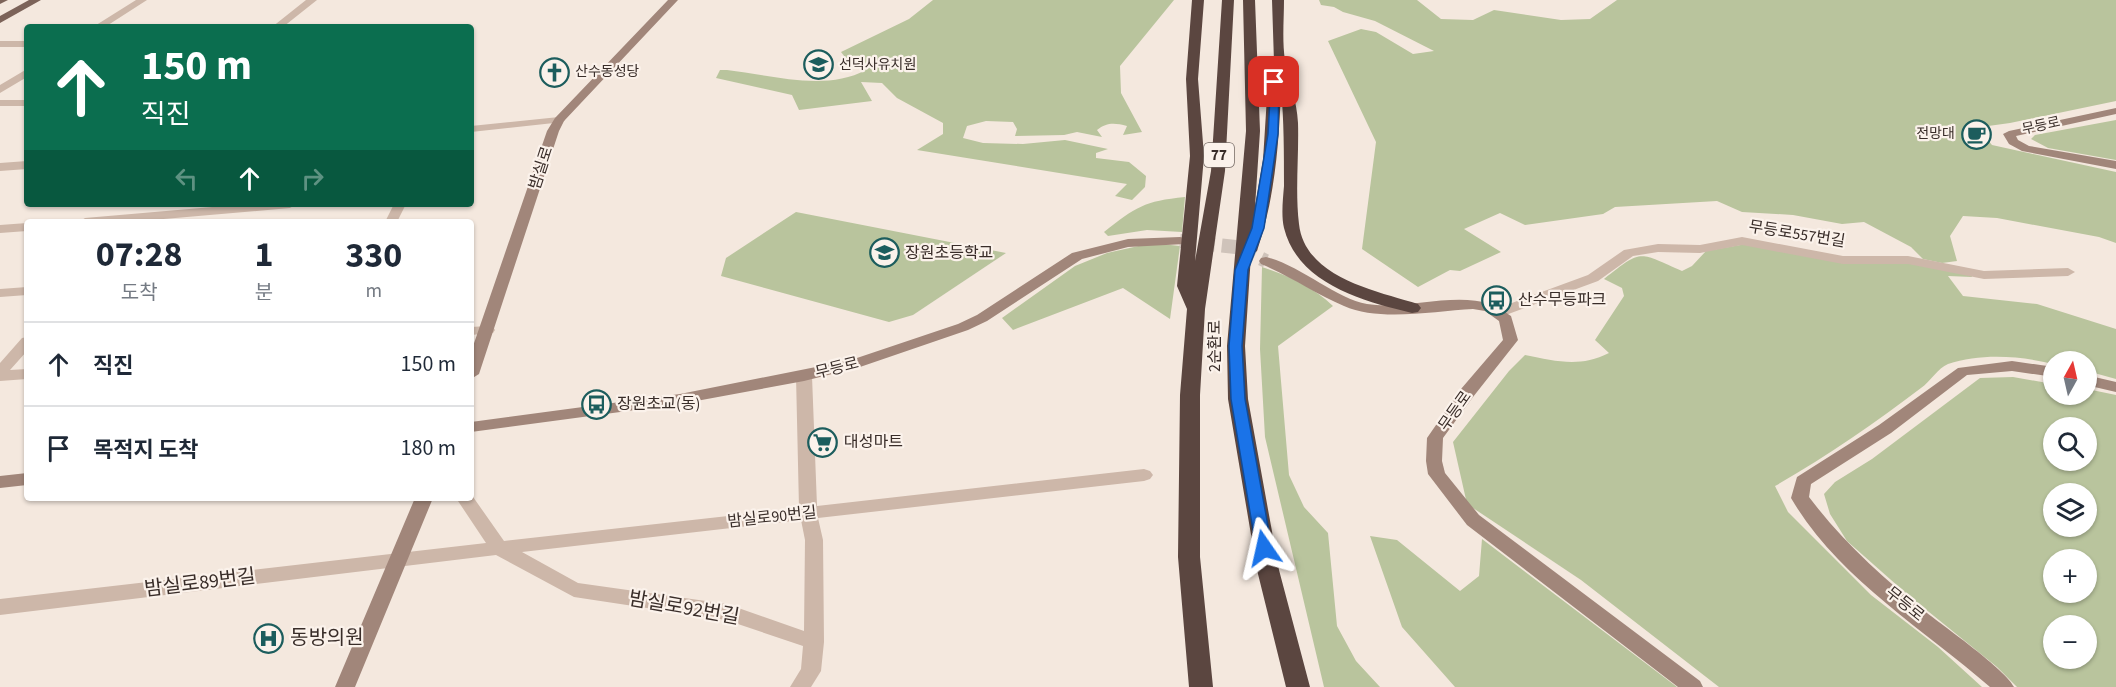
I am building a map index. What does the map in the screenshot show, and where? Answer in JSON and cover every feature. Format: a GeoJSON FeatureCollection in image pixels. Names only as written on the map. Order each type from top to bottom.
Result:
{"type":"FeatureCollection","features":[{"type":"Feature","properties":{"kind":"highway"},"geometry":{"type":"LineString","coordinates":[[1196,309],[1185,286],[1197,156],[1192,79],[1198,0]]}},
{"type":"Feature","properties":{"kind":"highway","name":"2순환로"},"geometry":{"type":"LineString","coordinates":[[1201,687],[1189,557],[1190,396],[1196,309],[1218,171],[1228,0]]}},
{"type":"Feature","properties":{"kind":"highway","name":"2순환로"},"geometry":{"type":"LineString","coordinates":[[1250,0],[1253,131],[1237,314],[1238,399],[1268,570],[1298,687]]}},
{"type":"Feature","properties":{"kind":"highway"},"geometry":{"type":"LineString","coordinates":[[1278,0],[1279,59],[1287,88],[1291,116],[1291,226],[1296,241],[1313,265],[1340,285],[1412,308]]}},
{"type":"Feature","properties":{"kind":"highway"},"geometry":{"type":"LineString","coordinates":[[1242,270],[1258,228],[1273,134],[1275,65],[1279,59]]}},
{"type":"Feature","properties":{"kind":"main road"},"geometry":{"type":"LineString","coordinates":[[0,20],[36,0]]}},
{"type":"Feature","properties":{"kind":"main road","name":"밤실로"},"geometry":{"type":"LineString","coordinates":[[474,366],[553,131],[559,120],[673,0]]}},
{"type":"Feature","properties":{"kind":"main road","name":"무등로"},"geometry":{"type":"LineString","coordinates":[[2116,111],[2009,134],[2013,141],[2026,148],[2116,165]]}},
{"type":"Feature","properties":{"kind":"main road","name":"무등로"},"geometry":{"type":"LineString","coordinates":[[474,427],[680,399],[804,376],[881,356],[982,318],[1077,256],[1091,251],[1150,240],[1180,240]]}},
{"type":"Feature","properties":{"kind":"main road"},"geometry":{"type":"LineString","coordinates":[[1266,261],[1296,274],[1350,304],[1365,308],[1386,310],[1473,305],[1489,308],[1498,313]]}},
{"type":"Feature","properties":{"kind":"main road","name":"무등로"},"geometry":{"type":"LineString","coordinates":[[1498,313],[1506,319],[1509,325],[1511,340],[1467,393],[1436,438],[1434,461],[1437,474],[1473,520],[1692,687]]}},
{"type":"Feature","properties":{"kind":"main road","name":"무등로"},"geometry":{"type":"LineString","coordinates":[[2004,687],[1852,560],[1815,522],[1800,498],[1803,481],[1885,429],[1963,371],[2012,366],[2043,370]]}},
{"type":"Feature","properties":{"kind":"main road"},"geometry":{"type":"LineString","coordinates":[[2097,383],[2116,387]]}},
{"type":"Feature","properties":{"kind":"main road"},"geometry":{"type":"LineString","coordinates":[[0,482],[24,479]]}},
{"type":"Feature","properties":{"kind":"main road"},"geometry":{"type":"LineString","coordinates":[[345,687],[401,559],[423,501]]}},
{"type":"Feature","properties":{"kind":"street"},"geometry":{"type":"LineString","coordinates":[[103,24],[142,0]]}},
{"type":"Feature","properties":{"kind":"street"},"geometry":{"type":"LineString","coordinates":[[281,24],[312,0]]}},
{"type":"Feature","properties":{"kind":"street"},"geometry":{"type":"LineString","coordinates":[[0,44],[24,44]]}},
{"type":"Feature","properties":{"kind":"street"},"geometry":{"type":"LineString","coordinates":[[0,90],[24,74]]}},
{"type":"Feature","properties":{"kind":"street"},"geometry":{"type":"LineString","coordinates":[[0,103],[24,103]]}},
{"type":"Feature","properties":{"kind":"street"},"geometry":{"type":"LineString","coordinates":[[474,129],[559,120]]}},
{"type":"Feature","properties":{"kind":"street"},"geometry":{"type":"LineString","coordinates":[[0,167],[24,163]]}},
{"type":"Feature","properties":{"kind":"street"},"geometry":{"type":"LineString","coordinates":[[134,219],[144,207]]}},
{"type":"Feature","properties":{"kind":"street"},"geometry":{"type":"LineString","coordinates":[[143,219],[261,207]]}},
{"type":"Feature","properties":{"kind":"street"},"geometry":{"type":"LineString","coordinates":[[0,229],[24,227]]}},
{"type":"Feature","properties":{"kind":"street","name":"무등로557번길"},"geometry":{"type":"LineString","coordinates":[[1498,313],[1593,278],[1629,253],[1658,248],[1700,249],[1743,241],[1843,260],[1908,260],[1984,275],[2068,272]]}},
{"type":"Feature","properties":{"kind":"street"},"geometry":{"type":"LineString","coordinates":[[0,293],[24,291]]}},
{"type":"Feature","properties":{"kind":"street"},"geometry":{"type":"LineString","coordinates":[[474,331],[488,330]]}},
{"type":"Feature","properties":{"kind":"street"},"geometry":{"type":"LineString","coordinates":[[0,374],[24,345]]}},
{"type":"Feature","properties":{"kind":"street"},"geometry":{"type":"LineString","coordinates":[[0,374],[24,374]]}},
{"type":"Feature","properties":{"kind":"street"},"geometry":{"type":"LineString","coordinates":[[800,687],[810,671],[814,642],[814,540],[808,513],[804,376]]}},
{"type":"Feature","properties":{"kind":"street","name":"밤실로90번길"},"geometry":{"type":"LineString","coordinates":[[401,559],[1144,476]]}},
{"type":"Feature","properties":{"kind":"street","name":"밤실로92번길"},"geometry":{"type":"LineString","coordinates":[[467,501],[499,548],[574,591],[728,612],[814,642]]}},
{"type":"Feature","properties":{"kind":"street","name":"밤실로89번길"},"geometry":{"type":"LineString","coordinates":[[0,607],[401,559]]}},
{"type":"Feature","properties":{"kind":"green space"},"geometry":{"type":"Polygon","coordinates":[[[933,0],[1174,0],[1120,66],[1121,93],[1142,132],[1123,135],[1127,126],[1111,124],[1097,130],[1102,137],[1077,132],[1064,135],[1015,136],[1017,129],[1013,122],[986,121],[967,126],[963,138],[983,143],[1023,144],[1065,140],[1108,149],[1096,153],[1096,158],[1129,162],[1146,176],[1145,187],[1132,200],[1115,196],[1127,184],[917,150],[943,134],[943,123],[897,98],[882,83],[861,82],[872,101],[799,110],[792,95],[716,78],[720,70],[816,81],[850,77],[866,70],[852,66],[841,52],[909,19],[933,0]]]}},
{"type":"Feature","properties":{"kind":"green space"},"geometry":{"type":"Polygon","coordinates":[[[1319,0],[1417,0],[1441,19],[1473,20],[1494,10],[1561,20],[1590,19],[1617,0],[2116,0],[2116,101],[1981,127],[1980,131],[1992,145],[2116,172],[2116,243],[2099,237],[1997,218],[1963,216],[1950,236],[1957,261],[1942,263],[1923,259],[1911,247],[1864,222],[1842,224],[1793,215],[1742,212],[1717,201],[1615,207],[1603,214],[1525,225],[1500,213],[1464,229],[1501,252],[1460,271],[1450,270],[1418,287],[1362,249],[1376,142],[1328,41],[1361,29],[1376,32],[1413,54],[1434,51],[1375,21],[1321,5],[1319,0]]]}},
{"type":"Feature","properties":{"kind":"green space"},"geometry":{"type":"Polygon","coordinates":[[[2116,120],[2116,160],[2048,148],[2031,139],[2035,135],[2116,120]]]}},
{"type":"Feature","properties":{"kind":"green space"},"geometry":{"type":"Polygon","coordinates":[[[1185,197],[1182,232],[1147,230],[1108,236],[1104,232],[1124,217],[1150,203],[1185,197]]]}},
{"type":"Feature","properties":{"kind":"green space"},"geometry":{"type":"Polygon","coordinates":[[[796,212],[1006,253],[913,315],[889,322],[721,276],[726,258],[796,212]]]}},
{"type":"Feature","properties":{"kind":"green space"},"geometry":{"type":"Polygon","coordinates":[[[1152,243],[1180,246],[1170,319],[1123,288],[1013,330],[1002,318],[1075,266],[1107,253],[1152,243]]]}},
{"type":"Feature","properties":{"kind":"green space"},"geometry":{"type":"Polygon","coordinates":[[[1746,244],[1846,262],[1883,261],[1930,266],[1971,274],[1972,277],[1948,276],[1963,296],[2037,304],[2116,329],[2116,379],[2097,374],[2097,351],[2043,351],[2043,362],[1987,357],[1948,364],[1868,427],[1775,486],[1788,512],[1871,595],[1938,647],[1982,687],[1719,687],[1581,580],[1467,504],[1453,442],[1509,371],[1525,355],[1577,362],[1598,358],[1609,353],[1595,340],[1624,296],[1622,288],[1604,279],[1626,262],[1641,256],[1682,271],[1692,266],[1706,251],[1746,244]]]}},
{"type":"Feature","properties":{"kind":"green space"},"geometry":{"type":"Polygon","coordinates":[[[1262,267],[1300,283],[1333,306],[1278,346],[1289,475],[1304,507],[1328,533],[1337,626],[1356,661],[1380,687],[1324,687],[1265,437],[1260,349],[1262,267]]]}},
{"type":"Feature","properties":{"kind":"green space"},"geometry":{"type":"Polygon","coordinates":[[[2013,377],[2043,382],[2043,405],[2097,405],[2097,391],[2116,395],[2116,687],[2017,687],[1997,667],[1908,595],[1847,541],[1830,514],[1824,494],[1835,482],[1872,459],[1980,378],[2013,377]]]}},
{"type":"Feature","properties":{"kind":"green space"},"geometry":{"type":"Polygon","coordinates":[[[1370,536],[1397,540],[1460,591],[1479,576],[1482,539],[1677,687],[1455,687],[1402,627],[1370,536]]]}},
{"type":"Feature","properties":{"kind":"tunnel"},"geometry":{"type":"LineString","coordinates":[[1180,241],[1236,247],[1266,261]]}},
{"type":"Feature","properties":{"kind":"place","name":"선덕사유치원"},"geometry":{"type":"Point","coordinates":[818,65]}},
{"type":"Feature","properties":{"kind":"place","name":"산수동성당"},"geometry":{"type":"Point","coordinates":[554,72]}},
{"type":"Feature","properties":{"kind":"place","name":"전망대"},"geometry":{"type":"Point","coordinates":[1976,134]}},
{"type":"Feature","properties":{"kind":"place","name":"장원초등학교"},"geometry":{"type":"Point","coordinates":[884,253]}},
{"type":"Feature","properties":{"kind":"place","name":"산수무등파크"},"geometry":{"type":"Point","coordinates":[1497,300]}},
{"type":"Feature","properties":{"kind":"place","name":"장원초교(동)"},"geometry":{"type":"Point","coordinates":[596,404]}},
{"type":"Feature","properties":{"kind":"place","name":"대성마트"},"geometry":{"type":"Point","coordinates":[823,442]}},
{"type":"Feature","properties":{"kind":"place","name":"동방의원"},"geometry":{"type":"Point","coordinates":[269,638]}},
{"type":"Feature","properties":{"kind":"route"},"geometry":{"type":"LineString","coordinates":[[1264,548],[1238,399],[1236,346],[1242,270],[1258,228],[1273,134],[1274,82]]}}]}
